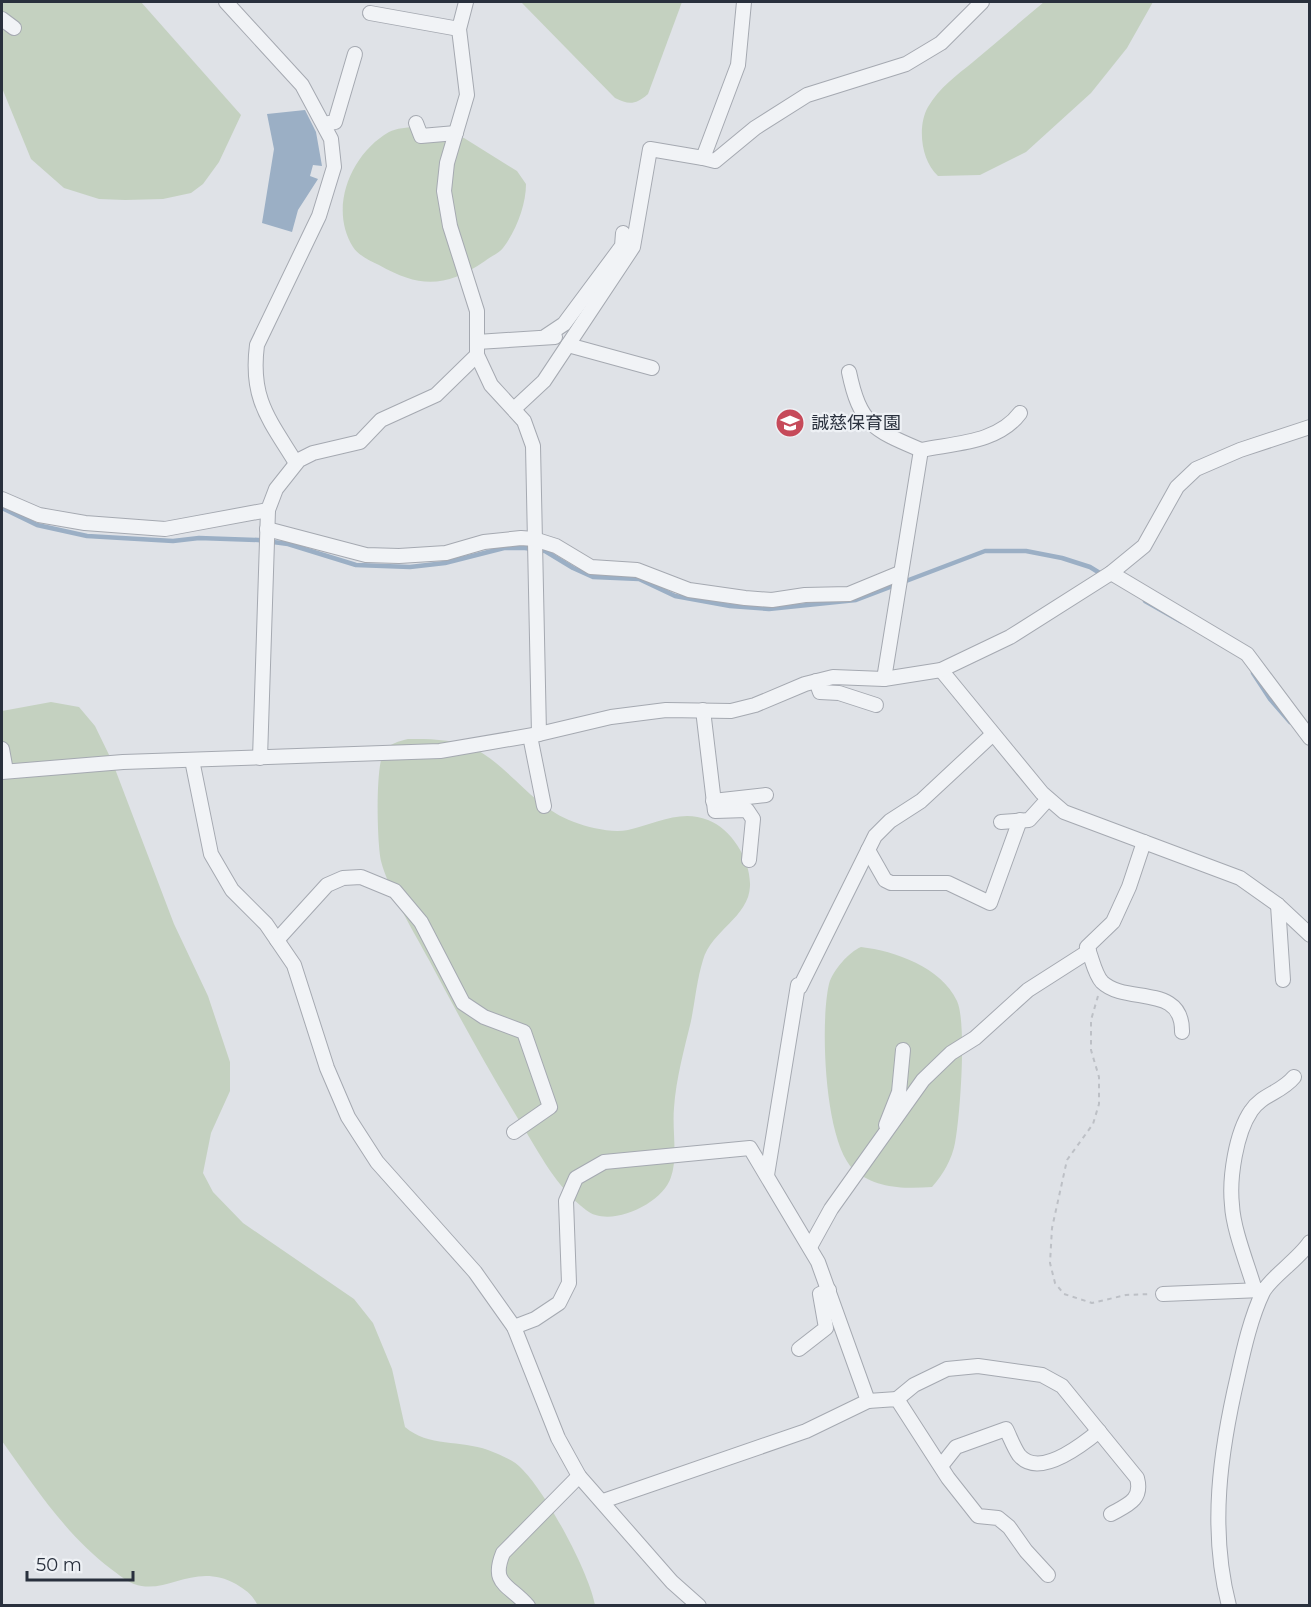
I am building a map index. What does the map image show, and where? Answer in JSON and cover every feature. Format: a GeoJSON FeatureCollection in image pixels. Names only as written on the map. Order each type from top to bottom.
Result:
{"type":"FeatureCollection","features":[{"type":"Feature","properties":{"kind":"street"},"geometry":{"type":"LineString","coordinates":[[226,2],[302,85],[331,139],[334,167],[319,216],[256,345],[255,386],[262,407],[296,463]]}},
{"type":"Feature","properties":{"kind":"street"},"geometry":{"type":"LineString","coordinates":[[466,2],[459,29],[467,94],[447,163],[444,191],[450,226],[477,311],[477,348],[491,385],[515,408],[524,421],[532,446],[535,735],[544,806]]}},
{"type":"Feature","properties":{"kind":"street"},"geometry":{"type":"LineString","coordinates":[[703,158],[738,65],[744,2]]}},
{"type":"Feature","properties":{"kind":"street"},"geometry":{"type":"LineString","coordinates":[[515,408],[543,381],[633,247],[650,149],[715,161],[755,128],[807,95],[906,64],[941,43],[982,2]]}},
{"type":"Feature","properties":{"kind":"street"},"geometry":{"type":"LineString","coordinates":[[370,13],[459,29]]}},
{"type":"Feature","properties":{"kind":"street"},"geometry":{"type":"LineString","coordinates":[[2,19],[14,28]]}},
{"type":"Feature","properties":{"kind":"street"},"geometry":{"type":"LineString","coordinates":[[324,124],[335,122],[355,54]]}},
{"type":"Feature","properties":{"kind":"street"},"geometry":{"type":"LineString","coordinates":[[416,123],[421,136],[456,133]]}},
{"type":"Feature","properties":{"kind":"street"},"geometry":{"type":"LineString","coordinates":[[260,758],[268,510],[276,489],[296,463],[313,453],[360,442],[381,420],[436,395],[477,348],[546,336],[564,324],[622,246],[623,233]]}},
{"type":"Feature","properties":{"kind":"street"},"geometry":{"type":"LineString","coordinates":[[546,336],[652,368]]}},
{"type":"Feature","properties":{"kind":"street"},"geometry":{"type":"LineString","coordinates":[[849,372],[853,394],[865,419],[884,435],[921,450],[992,436],[1010,427],[1020,413]]}},
{"type":"Feature","properties":{"kind":"street"},"geometry":{"type":"LineString","coordinates":[[2,749],[4,771],[192,760],[440,751],[535,735],[611,717],[666,710],[731,711],[755,705],[816,681],[834,677],[884,679],[941,669],[1010,637],[1111,573],[1144,546],[1177,487],[1196,469],[1240,450],[1310,427]]}},
{"type":"Feature","properties":{"kind":"street"},"geometry":{"type":"LineString","coordinates":[[884,679],[921,450]]}},
{"type":"Feature","properties":{"kind":"street"},"geometry":{"type":"LineString","coordinates":[[2,499],[39,515],[85,523],[165,530],[268,510]]}},
{"type":"Feature","properties":{"kind":"street"},"geometry":{"type":"LineString","coordinates":[[267,528],[366,555],[399,556],[446,552],[484,542],[534,539],[556,546],[591,567],[637,570],[690,590],[772,600],[805,595],[849,594],[900,573]]}},
{"type":"Feature","properties":{"kind":"street"},"geometry":{"type":"LineString","coordinates":[[1111,573],[1247,654],[1310,738]]}},
{"type":"Feature","properties":{"kind":"street"},"geometry":{"type":"LineString","coordinates":[[941,669],[1048,799],[1064,812],[1240,878],[1278,905],[1310,935]]}},
{"type":"Feature","properties":{"kind":"street"},"geometry":{"type":"LineString","coordinates":[[816,681],[820,692],[839,693],[876,705]]}},
{"type":"Feature","properties":{"kind":"street"},"geometry":{"type":"LineString","coordinates":[[703,710],[715,811],[747,810],[753,819],[749,860]]}},
{"type":"Feature","properties":{"kind":"street"},"geometry":{"type":"LineString","coordinates":[[767,1175],[798,985],[800,987],[875,836],[890,821],[921,801],[993,734]]}},
{"type":"Feature","properties":{"kind":"street"},"geometry":{"type":"LineString","coordinates":[[192,760],[211,855],[232,890],[266,924],[294,965],[327,1068],[348,1117],[377,1162],[475,1272],[514,1327],[558,1438],[579,1476],[672,1582],[699,1605]]}},
{"type":"Feature","properties":{"kind":"street"},"geometry":{"type":"LineString","coordinates":[[713,801],[766,795]]}},
{"type":"Feature","properties":{"kind":"street"},"geometry":{"type":"LineString","coordinates":[[1001,822],[1029,820],[1048,799]]}},
{"type":"Feature","properties":{"kind":"street"},"geometry":{"type":"LineString","coordinates":[[868,850],[885,880],[891,883],[948,883],[990,903],[1020,820]]}},
{"type":"Feature","properties":{"kind":"street"},"geometry":{"type":"LineString","coordinates":[[1144,842],[1129,887],[1113,922],[1088,947],[1103,982],[1116,990],[1168,1001],[1179,1014],[1182,1032]]}},
{"type":"Feature","properties":{"kind":"street"},"geometry":{"type":"LineString","coordinates":[[277,940],[327,885],[343,878],[361,877],[394,891],[421,922],[463,1003],[484,1017],[524,1032],[550,1107],[514,1132]]}},
{"type":"Feature","properties":{"kind":"street"},"geometry":{"type":"LineString","coordinates":[[1278,905],[1283,980]]}},
{"type":"Feature","properties":{"kind":"street"},"geometry":{"type":"LineString","coordinates":[[810,1247],[831,1209],[923,1080],[951,1053],[975,1038],[1028,990],[1089,951]]}},
{"type":"Feature","properties":{"kind":"street"},"geometry":{"type":"LineString","coordinates":[[884,1136],[887,1118],[899,1092],[903,1050]]}},
{"type":"Feature","properties":{"kind":"street"},"geometry":{"type":"LineString","coordinates":[[1260,1290],[1232,1206],[1236,1145],[1258,1101],[1285,1088],[1294,1077]]}},
{"type":"Feature","properties":{"kind":"street"},"geometry":{"type":"LineString","coordinates":[[514,1327],[535,1319],[559,1303],[569,1283],[566,1201],[576,1178],[604,1162],[750,1148],[818,1262],[868,1401]]}},
{"type":"Feature","properties":{"kind":"street"},"geometry":{"type":"LineString","coordinates":[[1229,1605],[1220,1571],[1218,1491],[1223,1438],[1260,1290],[1301,1254],[1310,1242]]}},
{"type":"Feature","properties":{"kind":"street"},"geometry":{"type":"LineString","coordinates":[[799,1349],[826,1328],[820,1294],[828,1290]]}},
{"type":"Feature","properties":{"kind":"street"},"geometry":{"type":"LineString","coordinates":[[1163,1294],[1260,1290]]}},
{"type":"Feature","properties":{"kind":"street"},"geometry":{"type":"LineString","coordinates":[[603,1502],[806,1431],[868,1401],[897,1399],[914,1384],[947,1369],[978,1366],[1042,1374],[1062,1386],[1137,1478],[1140,1488],[1136,1500],[1111,1514]]}},
{"type":"Feature","properties":{"kind":"street"},"geometry":{"type":"LineString","coordinates":[[897,1399],[941,1466],[978,1515],[998,1518],[1009,1527],[1026,1551],[1048,1575]]}},
{"type":"Feature","properties":{"kind":"street"},"geometry":{"type":"LineString","coordinates":[[941,1466],[956,1447],[1006,1429],[1020,1456],[1034,1463],[1050,1461],[1076,1450],[1099,1431]]}},
{"type":"Feature","properties":{"kind":"street"},"geometry":{"type":"LineString","coordinates":[[528,1605],[499,1580],[497,1568],[503,1553],[579,1476]]}},
{"type":"Feature","properties":{"kind":"path"},"geometry":{"type":"LineString","coordinates":[[1103,982],[1091,1020],[1091,1050],[1099,1077],[1099,1104],[1094,1124],[1067,1160],[1052,1228],[1050,1263],[1055,1283],[1064,1294],[1092,1303],[1126,1295],[1163,1294]]}},
{"type":"Feature","properties":{"kind":"green space"},"geometry":{"type":"Polygon","coordinates":[[[2,2],[141,2],[241,115],[219,162],[203,184],[191,193],[163,199],[99,199],[64,188],[31,159],[2,88],[2,2]]]}},
{"type":"Feature","properties":{"kind":"green space"},"geometry":{"type":"Polygon","coordinates":[[[521,2],[682,2],[648,94],[632,103],[615,98],[521,2]]]}},
{"type":"Feature","properties":{"kind":"green space"},"geometry":{"type":"Polygon","coordinates":[[[1044,2],[1153,2],[1127,48],[1091,93],[1026,152],[980,175],[938,176],[932,170],[924,153],[922,133],[928,107],[949,82],[1044,2]]]}},
{"type":"Feature","properties":{"kind":"green space"},"geometry":{"type":"Polygon","coordinates":[[[416,126],[464,138],[517,171],[526,184],[519,218],[503,248],[471,270],[445,280],[432,282],[407,278],[394,273],[358,253],[346,231],[343,215],[348,182],[364,153],[389,132],[416,126]]]}},
{"type":"Feature","properties":{"kind":"green space"},"geometry":{"type":"Polygon","coordinates":[[[51,702],[79,707],[95,726],[112,761],[174,924],[208,996],[230,1062],[230,1091],[211,1133],[203,1173],[213,1192],[243,1223],[354,1299],[373,1323],[392,1369],[405,1427],[424,1438],[488,1450],[521,1468],[554,1513],[576,1553],[595,1605],[258,1606],[254,1598],[246,1591],[221,1578],[194,1577],[146,1587],[134,1584],[111,1569],[79,1541],[52,1509],[2,1441],[2,711],[51,702]]]}},
{"type":"Feature","properties":{"kind":"green space"},"geometry":{"type":"Polygon","coordinates":[[[408,739],[431,739],[469,746],[495,762],[544,806],[558,815],[587,826],[622,831],[678,817],[698,817],[708,820],[717,824],[732,838],[743,857],[749,876],[748,897],[737,915],[707,950],[699,975],[677,1086],[674,1161],[671,1177],[658,1196],[634,1211],[608,1217],[596,1215],[575,1201],[557,1180],[485,1062],[396,898],[381,861],[378,822],[379,772],[381,759],[388,746],[408,739]]]}},
{"type":"Feature","properties":{"kind":"green space"},"geometry":{"type":"Polygon","coordinates":[[[861,947],[888,952],[929,970],[950,989],[957,1001],[962,1029],[962,1049],[957,1131],[949,1161],[932,1187],[892,1186],[872,1181],[854,1170],[844,1156],[836,1135],[827,1081],[826,1002],[829,984],[834,973],[847,957],[861,947]]]}},
{"type":"Feature","properties":{"kind":"water"},"geometry":{"type":"Polygon","coordinates":[[[305,110],[316,132],[322,166],[313,165],[310,176],[318,179],[298,210],[292,232],[262,223],[274,149],[267,114],[305,110]]]}},
{"type":"Feature","properties":{"kind":"waterway"},"geometry":{"type":"LineString","coordinates":[[2,508],[37,525],[87,536],[173,541],[199,538],[258,540],[288,544],[356,565],[410,567],[445,563],[504,548],[525,548],[545,551],[593,577],[639,579],[675,596],[730,606],[769,609],[856,600],[985,551],[1026,551],[1062,558],[1090,567],[1103,575]]}},
{"type":"Feature","properties":{"kind":"waterway"},"geometry":{"type":"LineString","coordinates":[[1145,601],[1182,622]]}},
{"type":"Feature","properties":{"kind":"waterway"},"geometry":{"type":"LineString","coordinates":[[1253,673],[1270,699],[1290,722]]}},
{"type":"Feature","properties":{"kind":"place","name":"誠慈保育園"},"geometry":{"type":"Point","coordinates":[790,423]}}]}
